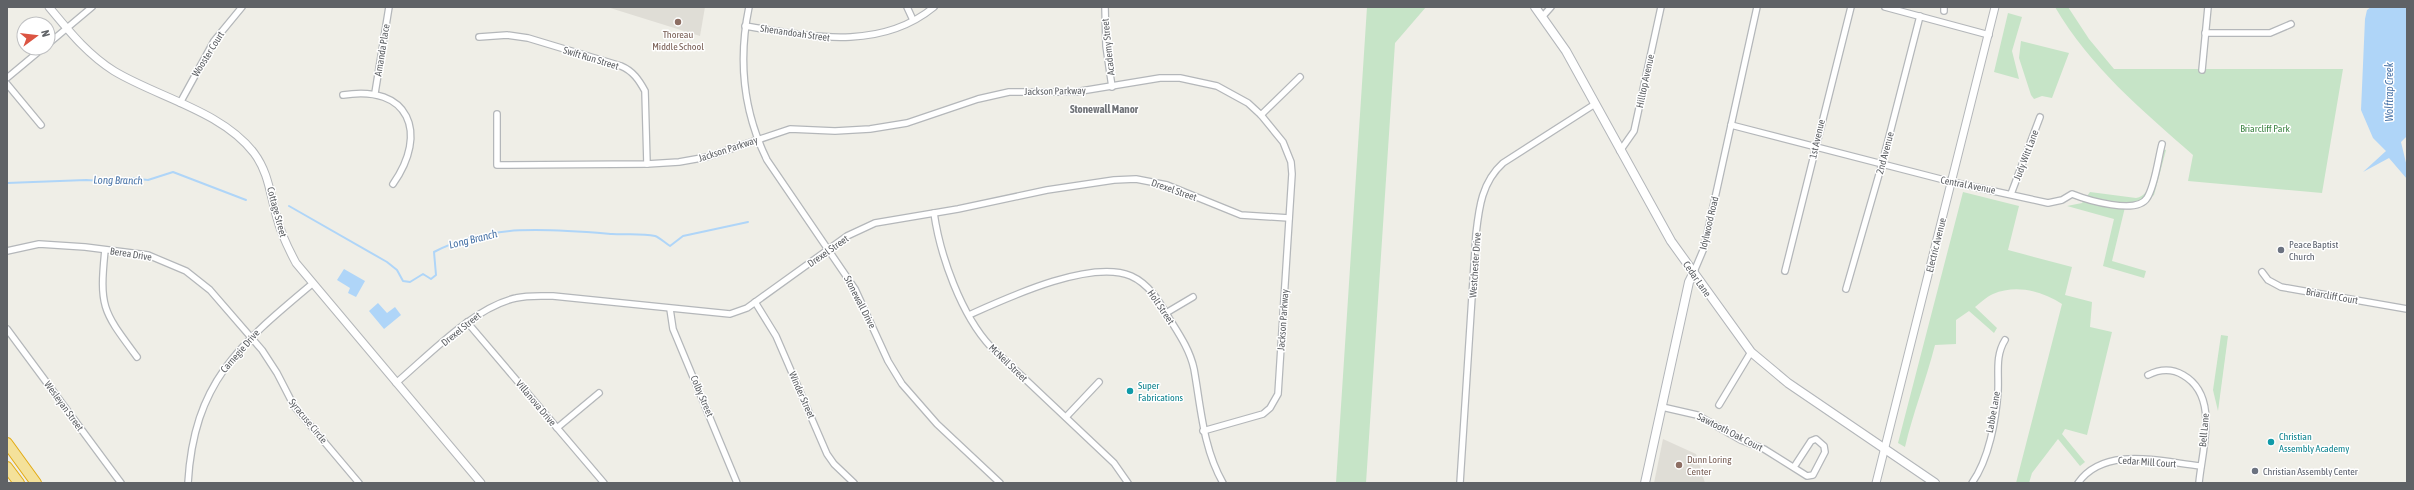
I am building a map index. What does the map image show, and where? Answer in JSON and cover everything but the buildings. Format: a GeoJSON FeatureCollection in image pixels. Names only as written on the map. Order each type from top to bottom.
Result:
{"type":"FeatureCollection","features":[{"type":"Feature","properties":{"kind":"highway"},"geometry":{"type":"LineString","coordinates":[[7,443],[36,483]]}},
{"type":"Feature","properties":{"kind":"highway"},"geometry":{"type":"LineString","coordinates":[[7,467],[19,483]]}},
{"type":"Feature","properties":{"kind":"main road","name":"Cedar Lane"},"geometry":{"type":"LineString","coordinates":[[1535,7],[1543,16],[1566,51],[1656,218],[1693,274],[1751,352],[1788,383],[1935,483]]}},
{"type":"Feature","properties":{"kind":"main road","name":"Idylwood Road"},"geometry":{"type":"LineString","coordinates":[[1644,483],[1689,282],[1693,274]]}},
{"type":"Feature","properties":{"kind":"street","name":"Cottage Street"},"geometry":{"type":"LineString","coordinates":[[49,7],[66,28],[89,52],[106,66],[229,129],[254,153],[267,177],[277,220],[285,244],[312,284],[481,483]]}},
{"type":"Feature","properties":{"kind":"street"},"geometry":{"type":"LineString","coordinates":[[56,37],[92,7]]}},
{"type":"Feature","properties":{"kind":"street","name":"Wooster Court"},"geometry":{"type":"LineString","coordinates":[[180,103],[214,41],[242,7]]}},
{"type":"Feature","properties":{"kind":"street","name":"Amanda Place"},"geometry":{"type":"LineString","coordinates":[[375,93],[388,7]]}},
{"type":"Feature","properties":{"kind":"street","name":"Stonewall Drive"},"geometry":{"type":"LineString","coordinates":[[749,7],[742,54],[748,111],[757,140],[776,176],[855,289],[888,361],[911,397],[937,424],[1000,483]]}},
{"type":"Feature","properties":{"kind":"street"},"geometry":{"type":"LineString","coordinates":[[907,7],[913,20]]}},
{"type":"Feature","properties":{"kind":"street","name":"Shenandoah Street"},"geometry":{"type":"LineString","coordinates":[[745,26],[838,39],[872,35],[913,20],[934,7]]}},
{"type":"Feature","properties":{"kind":"street","name":"Academy Street"},"geometry":{"type":"LineString","coordinates":[[1105,7],[1106,46],[1112,87]]}},
{"type":"Feature","properties":{"kind":"street"},"geometry":{"type":"LineString","coordinates":[[1543,16],[1551,7]]}},
{"type":"Feature","properties":{"kind":"street","name":"Hilltop Avenue"},"geometry":{"type":"LineString","coordinates":[[1620,151],[1634,132],[1661,7]]}},
{"type":"Feature","properties":{"kind":"street","name":"Idylwood Road"},"geometry":{"type":"LineString","coordinates":[[1693,274],[1704,248],[1757,7]]}},
{"type":"Feature","properties":{"kind":"street","name":"1st Avenue"},"geometry":{"type":"LineString","coordinates":[[1785,271],[1850,7]]}},
{"type":"Feature","properties":{"kind":"street"},"geometry":{"type":"LineString","coordinates":[[1885,7],[1989,35]]}},
{"type":"Feature","properties":{"kind":"street","name":"Electric Avenue"},"geometry":{"type":"LineString","coordinates":[[1876,483],[1995,7]]}},
{"type":"Feature","properties":{"kind":"street"},"geometry":{"type":"LineString","coordinates":[[2202,70],[2208,7]]}},
{"type":"Feature","properties":{"kind":"street","name":"2nd Avenue"},"geometry":{"type":"LineString","coordinates":[[1846,289],[1882,164],[1920,16]]}},
{"type":"Feature","properties":{"kind":"street"},"geometry":{"type":"LineString","coordinates":[[2205,33],[2270,33],[2291,24]]}},
{"type":"Feature","properties":{"kind":"street","name":"Swift Run Street"},"geometry":{"type":"LineString","coordinates":[[479,37],[508,35],[528,38],[620,66],[630,71],[640,81],[645,91],[647,164]]}},
{"type":"Feature","properties":{"kind":"street"},"geometry":{"type":"LineString","coordinates":[[7,78],[33,56]]}},
{"type":"Feature","properties":{"kind":"street"},"geometry":{"type":"LineString","coordinates":[[1261,115],[1300,77]]}},
{"type":"Feature","properties":{"kind":"street","name":"Jackson Parkway"},"geometry":{"type":"LineString","coordinates":[[497,114],[497,165],[647,164],[707,157],[790,129],[852,131],[889,126],[922,118],[978,99],[1009,92],[1075,92],[1160,78],[1195,80],[1234,94],[1261,115],[1283,142],[1291,162],[1290,218],[1278,394],[1276,401],[1270,408],[1258,416],[1204,431]]}},
{"type":"Feature","properties":{"kind":"street"},"geometry":{"type":"LineString","coordinates":[[7,84],[42,125]]}},
{"type":"Feature","properties":{"kind":"street"},"geometry":{"type":"LineString","coordinates":[[343,95],[375,93],[396,103],[404,112],[410,125],[410,136],[405,167],[394,184]]}},
{"type":"Feature","properties":{"kind":"street","name":"Westchester Drive"},"geometry":{"type":"LineString","coordinates":[[1460,483],[1476,234],[1479,209],[1485,186],[1491,175],[1503,162],[1595,104]]}},
{"type":"Feature","properties":{"kind":"street","name":"Judy Witt Lane"},"geometry":{"type":"LineString","coordinates":[[2011,194],[2040,117]]}},
{"type":"Feature","properties":{"kind":"street","name":"Central Avenue"},"geometry":{"type":"LineString","coordinates":[[1731,125],[1952,182],[2048,202],[2062,200],[2072,194],[2091,202],[2137,205],[2148,196],[2162,144]]}},
{"type":"Feature","properties":{"kind":"street","name":"Drexel Street"},"geometry":{"type":"LineString","coordinates":[[396,383],[468,322],[494,305],[516,298],[532,296],[730,314],[740,311],[755,302],[855,232],[875,223],[934,213],[1047,190],[1114,180],[1136,179],[1167,185],[1241,215],[1290,218]]}},
{"type":"Feature","properties":{"kind":"street","name":"McNeil Street"},"geometry":{"type":"LineString","coordinates":[[934,213],[942,252],[977,330],[991,347],[1114,463],[1128,483]]}},
{"type":"Feature","properties":{"kind":"street","name":"Berea Drive"},"geometry":{"type":"LineString","coordinates":[[7,251],[39,244],[148,255],[186,271],[210,290],[250,336]]}},
{"type":"Feature","properties":{"kind":"street"},"geometry":{"type":"LineString","coordinates":[[105,250],[102,291],[106,309],[112,323],[137,357]]}},
{"type":"Feature","properties":{"kind":"street","name":"Holt Street"},"geometry":{"type":"LineString","coordinates":[[969,315],[1040,286],[1101,272],[1122,273],[1141,282],[1151,291],[1166,313],[1192,360],[1204,431],[1223,483]]}},
{"type":"Feature","properties":{"kind":"street","name":"Briarcliff Court"},"geometry":{"type":"LineString","coordinates":[[2262,272],[2268,280],[2281,287],[2407,309]]}},
{"type":"Feature","properties":{"kind":"street","name":"Carnegie Drive"},"geometry":{"type":"LineString","coordinates":[[188,483],[193,442],[203,408],[220,374],[250,336],[312,284]]}},
{"type":"Feature","properties":{"kind":"street"},"geometry":{"type":"LineString","coordinates":[[1166,313],[1193,297]]}},
{"type":"Feature","properties":{"kind":"street","name":"Winder Street"},"geometry":{"type":"LineString","coordinates":[[755,302],[776,336],[828,454],[834,464],[854,483]]}},
{"type":"Feature","properties":{"kind":"street","name":"Colby Street"},"geometry":{"type":"LineString","coordinates":[[670,309],[673,329],[737,483]]}},
{"type":"Feature","properties":{"kind":"street","name":"Villanova Drive"},"geometry":{"type":"LineString","coordinates":[[468,322],[604,483]]}},
{"type":"Feature","properties":{"kind":"street","name":"Wesleyan Street"},"geometry":{"type":"LineString","coordinates":[[7,329],[121,483]]}},
{"type":"Feature","properties":{"kind":"street","name":"Syracuse Circle"},"geometry":{"type":"LineString","coordinates":[[250,336],[271,362],[294,406],[359,483]]}},
{"type":"Feature","properties":{"kind":"street","name":"Labbe Lane"},"geometry":{"type":"LineString","coordinates":[[1972,483],[1983,462],[1994,420],[1998,392],[1999,353],[2005,340]]}},
{"type":"Feature","properties":{"kind":"street"},"geometry":{"type":"LineString","coordinates":[[1719,405],[1751,352]]}},
{"type":"Feature","properties":{"kind":"street","name":"Bell Lane"},"geometry":{"type":"LineString","coordinates":[[2148,374],[2162,370],[2176,372],[2191,381],[2201,394],[2206,419],[2199,483]]}},
{"type":"Feature","properties":{"kind":"street"},"geometry":{"type":"LineString","coordinates":[[1066,417],[1099,382]]}},
{"type":"Feature","properties":{"kind":"street"},"geometry":{"type":"LineString","coordinates":[[557,428],[599,393]]}},
{"type":"Feature","properties":{"kind":"street","name":"Sawtooth Oak Court"},"geometry":{"type":"LineString","coordinates":[[1662,407],[1697,415],[1794,467],[1806,476],[1813,475],[1825,452],[1824,446],[1816,439],[1811,441],[1794,467]]}},
{"type":"Feature","properties":{"kind":"street","name":"Cedar Mill Court"},"geometry":{"type":"LineString","coordinates":[[2078,483],[2094,467],[2118,458],[2201,466]]}},
{"type":"Feature","properties":{"kind":"shaded area","name":"Thoreau Middle School"},"geometry":{"type":"Polygon","coordinates":[[[607,7],[705,7],[700,36],[607,7]]]}},
{"type":"Feature","properties":{"kind":"shaded area","name":"Dunn Loring Center"},"geometry":{"type":"Polygon","coordinates":[[[1663,439],[1696,454],[1705,483],[1654,483],[1663,439]]]}},
{"type":"Feature","properties":{"kind":"green space"},"geometry":{"type":"Polygon","coordinates":[[[1367,7],[1426,7],[1395,43],[1366,483],[1336,483],[1367,7]]]}},
{"type":"Feature","properties":{"kind":"green space","name":"Briarcliff Park"},"geometry":{"type":"Polygon","coordinates":[[[2055,7],[2068,7],[2089,39],[2114,69],[2343,69],[2322,193],[2188,181],[2193,155],[2118,87],[2084,49],[2055,7]]]}},
{"type":"Feature","properties":{"kind":"green space"},"geometry":{"type":"Polygon","coordinates":[[[2008,13],[2022,17],[2012,51],[2019,79],[1994,72],[2008,13]]]}},
{"type":"Feature","properties":{"kind":"green space"},"geometry":{"type":"Polygon","coordinates":[[[2021,41],[2069,53],[2052,98],[2042,96],[2034,99],[2031,95],[2019,58],[2021,41]]]}},
{"type":"Feature","properties":{"kind":"green space"},"geometry":{"type":"Polygon","coordinates":[[[2159,148],[2166,150],[2154,195],[2144,204],[2126,203],[2112,261],[2146,271],[2144,278],[2103,266],[2114,219],[2067,206],[2082,203],[2090,192],[2136,198],[2142,196],[2147,191],[2153,178],[2159,148]]]}},
{"type":"Feature","properties":{"kind":"green space"},"geometry":{"type":"Polygon","coordinates":[[[1963,192],[2019,206],[2008,250],[2072,267],[2065,295],[2092,302],[2090,327],[2112,332],[2087,435],[2065,429],[2062,434],[2085,462],[2080,466],[2058,439],[2032,473],[2029,483],[2016,483],[2062,304],[2037,292],[2020,289],[2002,291],[1993,294],[1975,307],[1997,328],[1994,333],[1969,311],[1956,320],[1956,344],[1935,345],[1905,447],[1898,443],[1963,192]]]}},
{"type":"Feature","properties":{"kind":"green space"},"geometry":{"type":"Polygon","coordinates":[[[2221,335],[2228,336],[2218,411],[2213,390],[2221,335]]]}},
{"type":"Feature","properties":{"kind":"water","name":"Wolftrap Creek"},"geometry":{"type":"Polygon","coordinates":[[[2371,7],[2407,7],[2407,136],[2401,142],[2407,167],[2407,179],[2389,158],[2363,172],[2386,151],[2373,138],[2361,110],[2365,19],[2367,10],[2371,7]]]}},
{"type":"Feature","properties":{"kind":"water"},"geometry":{"type":"Polygon","coordinates":[[[344,269],[365,281],[356,297],[348,293],[350,288],[337,280],[344,269]]]}},
{"type":"Feature","properties":{"kind":"water"},"geometry":{"type":"Polygon","coordinates":[[[378,303],[387,313],[395,307],[401,315],[384,329],[369,311],[378,303]]]}},
{"type":"Feature","properties":{"kind":"waterway","name":"Long Branch"},"geometry":{"type":"LineString","coordinates":[[7,183],[86,180],[117,182],[130,178],[148,180],[173,172],[246,200]]}},
{"type":"Feature","properties":{"kind":"waterway","name":"Long Branch"},"geometry":{"type":"LineString","coordinates":[[289,206],[387,262],[397,270],[403,281],[410,282],[423,274],[431,279],[436,275],[434,252],[477,236],[499,232],[544,230],[650,235],[657,237],[670,246],[683,236],[748,222]]}},
{"type":"Feature","properties":{"kind":"place","name":"Thoreau Middle School"},"geometry":{"type":"Point","coordinates":[678,22]}},
{"type":"Feature","properties":{"kind":"place","name":"Peace Baptist Church"},"geometry":{"type":"Point","coordinates":[2281,250]}},
{"type":"Feature","properties":{"kind":"place","name":"Super Fabrications"},"geometry":{"type":"Point","coordinates":[1130,391]}},
{"type":"Feature","properties":{"kind":"place","name":"Christian Assembly Academy"},"geometry":{"type":"Point","coordinates":[2271,442]}},
{"type":"Feature","properties":{"kind":"place","name":"Dunn Loring Center"},"geometry":{"type":"Point","coordinates":[1679,465]}},
{"type":"Feature","properties":{"kind":"place","name":"Christian Assembly Center"},"geometry":{"type":"Point","coordinates":[2255,471]}},
{"type":"Feature","properties":{"kind":"district","name":"Stonewall Manor"},"geometry":{"type":"Point","coordinates":[1104,109]}}]}
